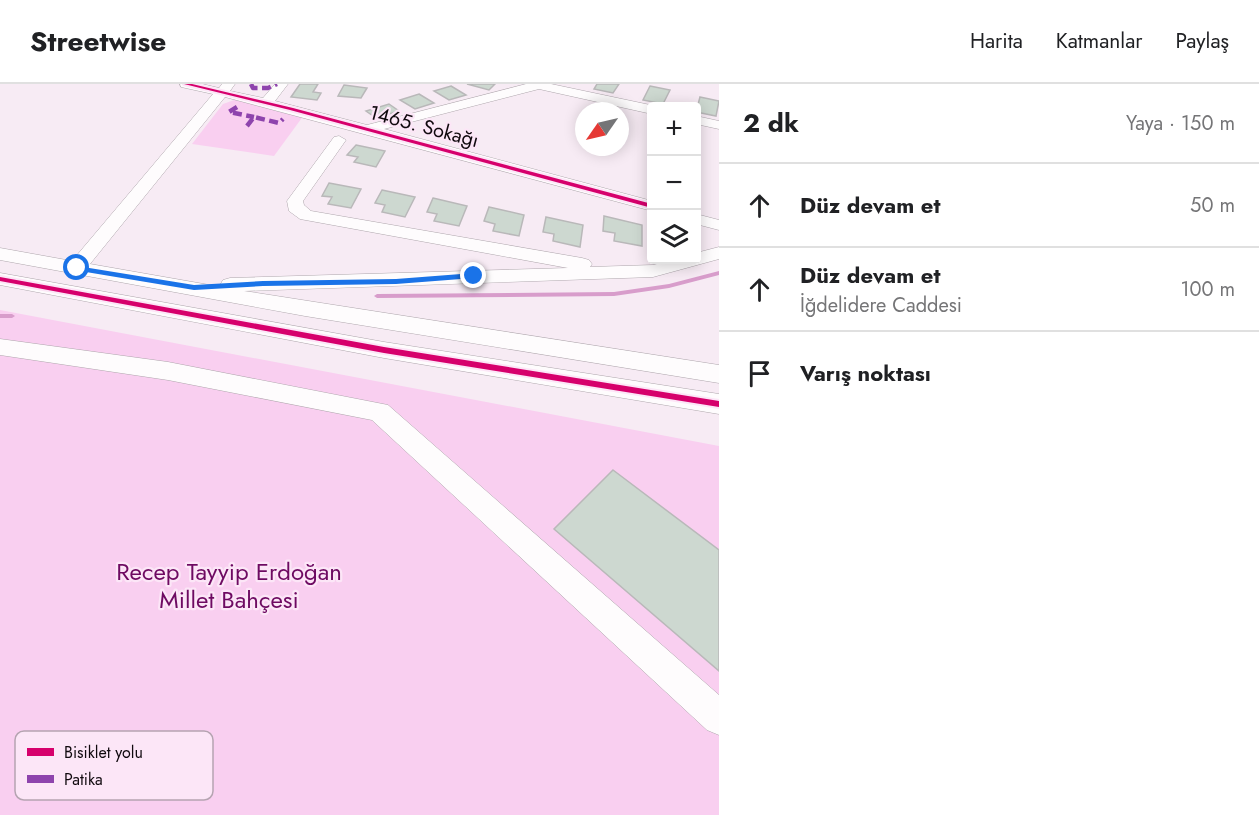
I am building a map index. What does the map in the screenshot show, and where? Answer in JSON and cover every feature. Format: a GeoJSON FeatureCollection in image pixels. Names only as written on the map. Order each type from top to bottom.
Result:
{"type":"FeatureCollection","features":[{"type":"Feature","properties":{"kind":"street","name":"1465. Sokağı"},"geometry":{"type":"LineString","coordinates":[[186,84],[225,89],[266,103],[647,205]]}},
{"type":"Feature","properties":{"kind":"street"},"geometry":{"type":"LineString","coordinates":[[251,84],[253,88],[263,89],[272,88],[277,84]]}},
{"type":"Feature","properties":{"kind":"street"},"geometry":{"type":"LineString","coordinates":[[266,103],[282,84]]}},
{"type":"Feature","properties":{"kind":"street"},"geometry":{"type":"LineString","coordinates":[[367,129],[539,85],[647,109]]}},
{"type":"Feature","properties":{"kind":"street"},"geometry":{"type":"LineString","coordinates":[[77,268],[225,89]]}},
{"type":"Feature","properties":{"kind":"street"},"geometry":{"type":"LineString","coordinates":[[701,121],[719,125]]}},
{"type":"Feature","properties":{"kind":"street"},"geometry":{"type":"LineString","coordinates":[[339,140],[295,201],[295,207],[306,215],[630,273]]}},
{"type":"Feature","properties":{"kind":"street"},"geometry":{"type":"LineString","coordinates":[[701,220],[719,225]]}},
{"type":"Feature","properties":{"kind":"street"},"geometry":{"type":"LineString","coordinates":[[194,288],[263,283],[653,272],[719,253]]}},
{"type":"Feature","properties":{"kind":"street"},"geometry":{"type":"LineString","coordinates":[[0,254],[305,309],[719,374]]}},
{"type":"Feature","properties":{"kind":"street"},"geometry":{"type":"LineString","coordinates":[[0,279],[384,350],[719,404]]}},
{"type":"Feature","properties":{"kind":"street"},"geometry":{"type":"LineString","coordinates":[[0,347],[168,371],[379,412],[719,718]]}},
{"type":"Feature","properties":{"kind":"green space"},"geometry":{"type":"Polygon","coordinates":[[[237,99],[304,115],[274,156],[192,144],[223,104],[237,99]]]}},
{"type":"Feature","properties":{"kind":"green space","name":"Recep Tayyip Erdoğan Millet Bahçesi"},"geometry":{"type":"Polygon","coordinates":[[[0,310],[719,446],[719,815],[0,815],[0,310]]]}},
{"type":"Feature","properties":{"kind":"building"},"geometry":{"type":"Polygon","coordinates":[[[300,84],[318,84],[313,92],[321,93],[317,100],[291,97],[300,84]]]}},
{"type":"Feature","properties":{"kind":"building"},"geometry":{"type":"Polygon","coordinates":[[[467,84],[495,84],[489,90],[467,84]]]}},
{"type":"Feature","properties":{"kind":"building"},"geometry":{"type":"Polygon","coordinates":[[[597,84],[619,84],[613,93],[594,89],[597,84]]]}},
{"type":"Feature","properties":{"kind":"building"},"geometry":{"type":"Polygon","coordinates":[[[344,85],[367,88],[361,98],[338,96],[344,85]]]}},
{"type":"Feature","properties":{"kind":"building"},"geometry":{"type":"Polygon","coordinates":[[[451,86],[466,95],[449,100],[434,91],[451,86]]]}},
{"type":"Feature","properties":{"kind":"building"},"geometry":{"type":"Polygon","coordinates":[[[650,86],[670,90],[664,102],[643,100],[650,86]]]}},
{"type":"Feature","properties":{"kind":"building"},"geometry":{"type":"Polygon","coordinates":[[[419,94],[434,103],[415,109],[400,100],[419,94]]]}},
{"type":"Feature","properties":{"kind":"building"},"geometry":{"type":"Polygon","coordinates":[[[700,97],[719,101],[716,116],[701,113],[701,102],[699,102],[700,97]]]}},
{"type":"Feature","properties":{"kind":"building"},"geometry":{"type":"Polygon","coordinates":[[[389,104],[399,111],[376,118],[366,111],[389,104]]]}},
{"type":"Feature","properties":{"kind":"building"},"geometry":{"type":"Polygon","coordinates":[[[356,145],[385,151],[376,167],[354,162],[358,157],[347,155],[356,145]]]}},
{"type":"Feature","properties":{"kind":"building"},"geometry":{"type":"Polygon","coordinates":[[[329,183],[361,189],[351,208],[328,204],[332,197],[322,196],[329,183]]]}},
{"type":"Feature","properties":{"kind":"building"},"geometry":{"type":"Polygon","coordinates":[[[382,190],[415,197],[405,217],[382,212],[385,205],[375,203],[382,190]]]}},
{"type":"Feature","properties":{"kind":"building"},"geometry":{"type":"Polygon","coordinates":[[[433,198],[467,206],[459,226],[434,221],[437,214],[427,212],[433,198]]]}},
{"type":"Feature","properties":{"kind":"building"},"geometry":{"type":"Polygon","coordinates":[[[489,207],[524,215],[519,236],[493,231],[495,224],[484,221],[489,207]]]}},
{"type":"Feature","properties":{"kind":"building"},"geometry":{"type":"Polygon","coordinates":[[[604,216],[642,225],[642,246],[614,241],[615,233],[603,231],[604,216]]]}},
{"type":"Feature","properties":{"kind":"building"},"geometry":{"type":"Polygon","coordinates":[[[546,217],[583,225],[580,247],[553,241],[554,234],[543,232],[546,217]]]}},
{"type":"Feature","properties":{"kind":"building"},"geometry":{"type":"Polygon","coordinates":[[[613,470],[719,550],[719,671],[554,529],[613,470]]]}},
{"type":"Feature","properties":{"kind":"waterway"},"geometry":{"type":"LineString","coordinates":[[377,296],[614,294],[669,286],[719,273]]}},
{"type":"Feature","properties":{"kind":"waterway"},"geometry":{"type":"LineString","coordinates":[[0,316],[12,316]]}},
{"type":"Feature","properties":{"kind":"marked path"},"geometry":{"type":"LineString","coordinates":[[251,84],[253,88],[262,89],[277,84]]}},
{"type":"Feature","properties":{"kind":"marked path"},"geometry":{"type":"LineString","coordinates":[[237,107],[229,112],[254,117]]}},
{"type":"Feature","properties":{"kind":"marked path"},"geometry":{"type":"LineString","coordinates":[[247,126],[254,117],[279,123],[283,119]]}},
{"type":"Feature","properties":{"kind":"cycle path"},"geometry":{"type":"LineString","coordinates":[[186,84],[291,109],[647,205]]}},
{"type":"Feature","properties":{"kind":"cycle path"},"geometry":{"type":"LineString","coordinates":[[0,279],[384,350],[719,404]]}},
{"type":"Feature","properties":{"kind":"route"},"geometry":{"type":"LineString","coordinates":[[77,268],[194,288],[263,283],[396,281],[474,276]]}}]}
